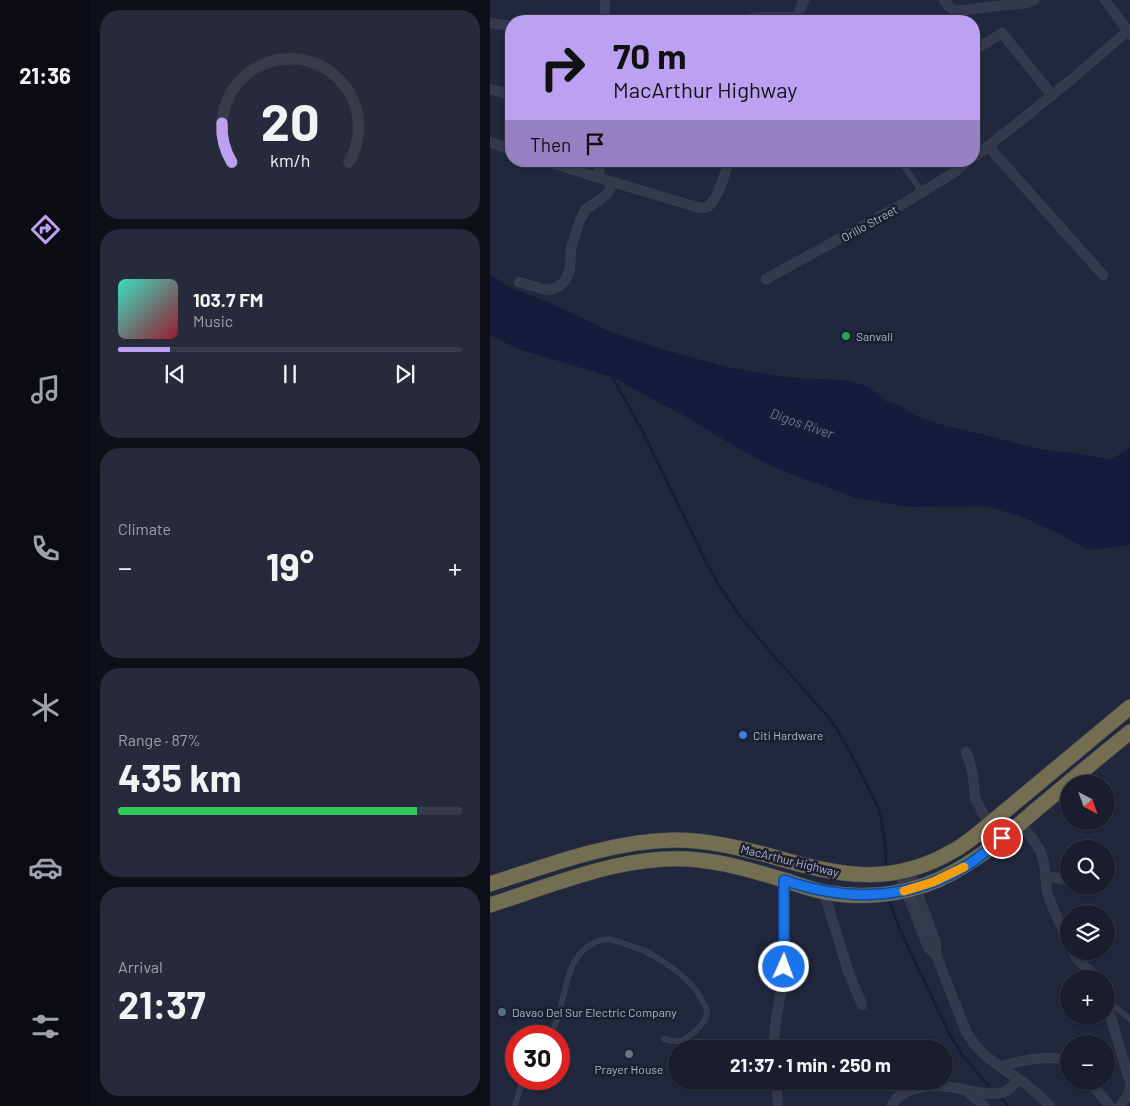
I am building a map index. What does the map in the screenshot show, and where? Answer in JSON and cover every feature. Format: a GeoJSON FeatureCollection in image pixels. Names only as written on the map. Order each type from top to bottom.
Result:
{"type":"FeatureCollection","features":[{"type":"Feature","properties":{"kind":"highway","name":"MacArthur Highway"},"geometry":{"type":"LineString","coordinates":[[490,884],[532,870],[624,845],[673,840],[724,844],[831,872],[866,875],[904,871],[936,860],[954,851],[991,823],[1130,707]]}},
{"type":"Feature","properties":{"kind":"highway","name":"MacArthur Highway"},"geometry":{"type":"LineString","coordinates":[[490,905],[597,871],[630,863],[680,859],[719,863],[824,892],[871,895],[911,889],[940,879],[966,866],[1020,824],[1130,732]]}},
{"type":"Feature","properties":{"kind":"street"},"geometry":{"type":"LineString","coordinates":[[605,0],[605,15]]}},
{"type":"Feature","properties":{"kind":"street"},"geometry":{"type":"LineString","coordinates":[[798,15],[804,0]]}},
{"type":"Feature","properties":{"kind":"street"},"geometry":{"type":"LineString","coordinates":[[944,0],[955,11],[1027,3],[1034,0]]}},
{"type":"Feature","properties":{"kind":"street"},"geometry":{"type":"LineString","coordinates":[[980,152],[1129,32],[1105,0]]}},
{"type":"Feature","properties":{"kind":"street"},"geometry":{"type":"LineString","coordinates":[[490,23],[505,25]]}},
{"type":"Feature","properties":{"kind":"street"},"geometry":{"type":"LineString","coordinates":[[980,46],[1002,33],[1052,95]]}},
{"type":"Feature","properties":{"kind":"street"},"geometry":{"type":"LineString","coordinates":[[490,89],[505,93]]}},
{"type":"Feature","properties":{"kind":"street"},"geometry":{"type":"LineString","coordinates":[[490,142],[505,148]]}},
{"type":"Feature","properties":{"kind":"street"},"geometry":{"type":"LineString","coordinates":[[988,146],[1103,275]]}},
{"type":"Feature","properties":{"kind":"street"},"geometry":{"type":"LineString","coordinates":[[565,167],[704,208],[710,205],[716,197],[727,167]]}},
{"type":"Feature","properties":{"kind":"street"},"geometry":{"type":"LineString","coordinates":[[599,178],[600,167]]}},
{"type":"Feature","properties":{"kind":"street","name":"Orillo Street"},"geometry":{"type":"LineString","coordinates":[[766,279],[922,192],[961,167]]}},
{"type":"Feature","properties":{"kind":"street"},"geometry":{"type":"LineString","coordinates":[[519,282],[546,290],[556,288],[564,282],[570,270],[571,248],[580,220],[586,209],[607,194],[613,182]]}},
{"type":"Feature","properties":{"kind":"street"},"geometry":{"type":"LineString","coordinates":[[966,752],[973,775],[975,798],[978,806],[991,823]]}},
{"type":"Feature","properties":{"kind":"street"},"geometry":{"type":"LineString","coordinates":[[1020,824],[1041,852],[1047,891],[1060,919]]}},
{"type":"Feature","properties":{"kind":"street"},"geometry":{"type":"LineString","coordinates":[[904,871],[928,947],[936,954],[971,1041],[1001,1068],[1040,1096],[1050,1106]]}},
{"type":"Feature","properties":{"kind":"street"},"geometry":{"type":"LineString","coordinates":[[1045,876],[1060,878]]}},
{"type":"Feature","properties":{"kind":"street"},"geometry":{"type":"LineString","coordinates":[[775,1040],[783,977],[784,880]]}},
{"type":"Feature","properties":{"kind":"street"},"geometry":{"type":"LineString","coordinates":[[824,892],[848,971],[862,1005]]}},
{"type":"Feature","properties":{"kind":"street"},"geometry":{"type":"LineString","coordinates":[[1078,960],[1089,970]]}},
{"type":"Feature","properties":{"kind":"street"},"geometry":{"type":"LineString","coordinates":[[1113,1025],[1130,1082]]}},
{"type":"Feature","properties":{"kind":"street"},"geometry":{"type":"LineString","coordinates":[[1001,1068],[1027,1060],[1060,1059]]}},
{"type":"Feature","properties":{"kind":"street"},"geometry":{"type":"LineString","coordinates":[[892,1106],[895,1098],[905,1092],[919,1088],[935,1086],[990,1093],[1002,1092],[1008,1090],[1018,1079]]}},
{"type":"Feature","properties":{"kind":"street"},"geometry":{"type":"LineString","coordinates":[[1120,1106],[1127,1097],[1130,1088]]}},
{"type":"Feature","properties":{"kind":"street"},"geometry":{"type":"LineString","coordinates":[[777,1090],[778,1106]]}},
{"type":"Feature","properties":{"kind":"street"},"geometry":{"type":"LineString","coordinates":[[965,1090],[984,1106]]}},
{"type":"Feature","properties":{"kind":"street"},"geometry":{"type":"LineString","coordinates":[[1097,1090],[1110,1106]]}},
{"type":"Feature","properties":{"kind":"lane"},"geometry":{"type":"LineString","coordinates":[[904,167],[922,192]]}},
{"type":"Feature","properties":{"kind":"lane"},"geometry":{"type":"LineString","coordinates":[[555,1025],[566,981],[573,963],[590,945],[602,940],[611,940],[644,950],[670,966],[689,982],[705,1005],[707,1013],[703,1022],[693,1033],[684,1040],[676,1042],[664,1039]]}},
{"type":"Feature","properties":{"kind":"lane"},"geometry":{"type":"LineString","coordinates":[[1115,1007],[1130,1019]]}},
{"type":"Feature","properties":{"kind":"lane"},"geometry":{"type":"LineString","coordinates":[[515,1106],[520,1090]]}},
{"type":"Feature","properties":{"kind":"water","name":"Digos River"},"geometry":{"type":"Polygon","coordinates":[[[490,274],[509,287],[550,303],[611,332],[665,350],[731,368],[791,378],[845,380],[869,387],[885,401],[899,405],[916,416],[946,426],[1039,449],[1111,460],[1130,447],[1130,545],[1088,550],[1058,533],[1025,518],[987,506],[908,507],[856,498],[776,468],[612,377],[518,349],[490,335],[490,274]]]}},
{"type":"Feature","properties":{"kind":"waterway"},"geometry":{"type":"LineString","coordinates":[[611,375],[642,430],[720,587],[739,615],[835,726],[854,759],[878,807],[885,842],[886,864]]}},
{"type":"Feature","properties":{"kind":"waterway"},"geometry":{"type":"LineString","coordinates":[[889,900],[900,930],[950,1035],[963,1056],[989,1086]]}},
{"type":"Feature","properties":{"kind":"waterway"},"geometry":{"type":"LineString","coordinates":[[1002,1099],[1008,1106]]}},
{"type":"Feature","properties":{"kind":"slow traffic"},"geometry":{"type":"LineString","coordinates":[[904,891],[933,882],[964,867]]}},
{"type":"Feature","properties":{"kind":"place","name":"Sanvali"},"geometry":{"type":"Point","coordinates":[846,336]}},
{"type":"Feature","properties":{"kind":"place","name":"Citi Hardware"},"geometry":{"type":"Point","coordinates":[743,735]}},
{"type":"Feature","properties":{"kind":"place","name":"Davao Del Sur Electric Company"},"geometry":{"type":"Point","coordinates":[502,1012]}},
{"type":"Feature","properties":{"kind":"place","name":"Prayer House"},"geometry":{"type":"Point","coordinates":[629,1054]}},
{"type":"Feature","properties":{"kind":"route"},"geometry":{"type":"LineString","coordinates":[[784,967],[784,880],[824,892],[850,895],[906,891],[925,885],[958,870],[1002,838]]}}]}
